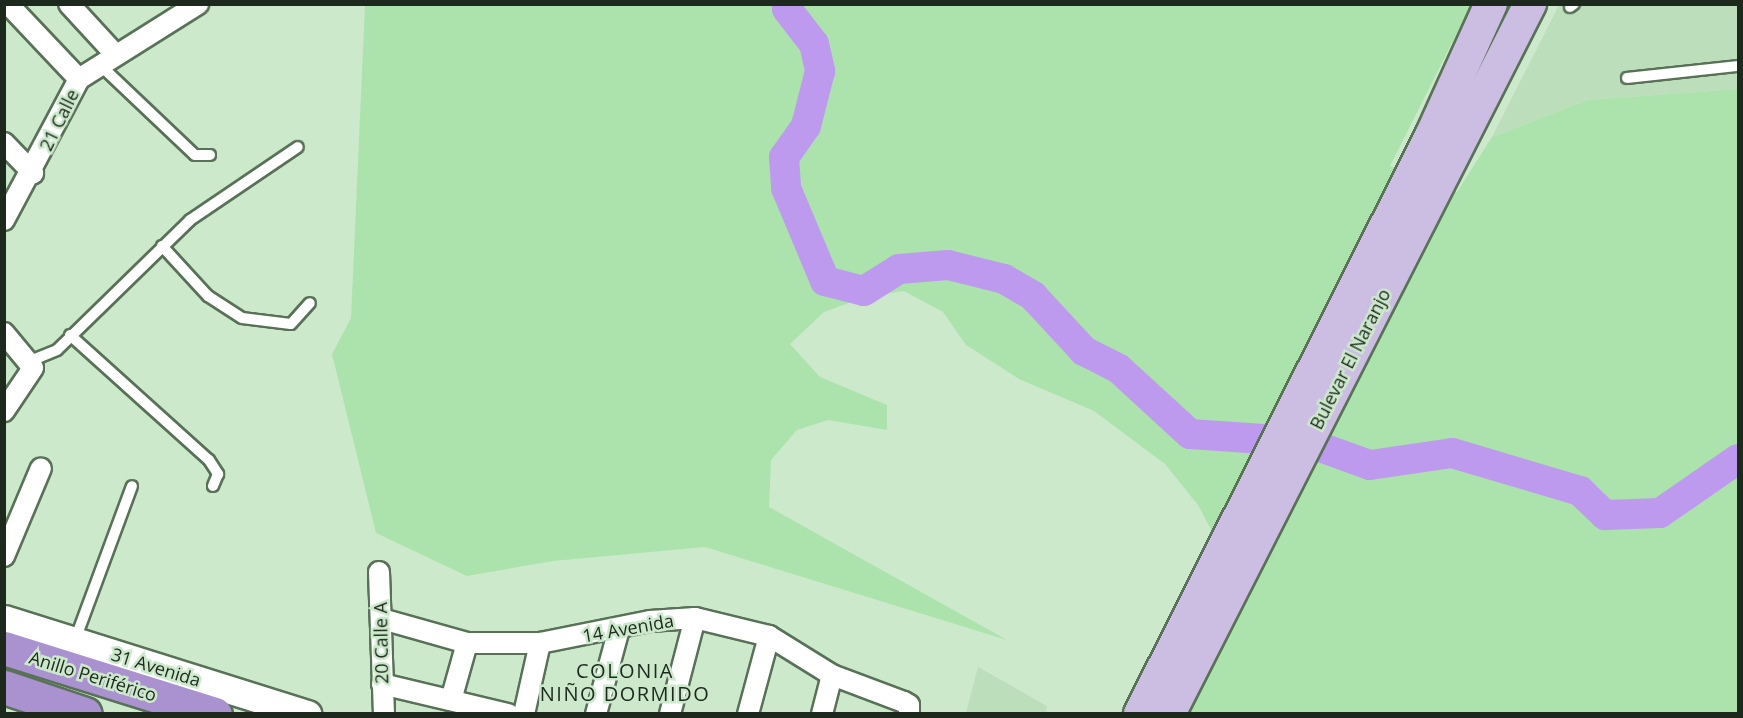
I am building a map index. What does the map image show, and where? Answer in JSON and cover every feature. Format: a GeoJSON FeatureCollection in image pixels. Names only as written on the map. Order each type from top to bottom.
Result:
{"type":"FeatureCollection","features":[{"type":"Feature","properties":{"kind":"highway","name":"Anillo Periférico"},"geometry":{"type":"LineString","coordinates":[[4,648],[215,714]]}},
{"type":"Feature","properties":{"kind":"highway","name":"Anillo Periférico"},"geometry":{"type":"LineString","coordinates":[[4,687],[85,714]]}},
{"type":"Feature","properties":{"kind":"main road","name":"Bulevar El Naranjo"},"geometry":{"type":"LineString","coordinates":[[1169,714],[1444,143],[1491,4]]}},
{"type":"Feature","properties":{"kind":"main road","name":"Bulevar El Naranjo"},"geometry":{"type":"LineString","coordinates":[[1140,714],[1444,143],[1530,4]]}},
{"type":"Feature","properties":{"kind":"street"},"geometry":{"type":"LineString","coordinates":[[8,4],[79,79]]}},
{"type":"Feature","properties":{"kind":"street"},"geometry":{"type":"LineString","coordinates":[[69,4],[107,59]]}},
{"type":"Feature","properties":{"kind":"street","name":"21 Calle"},"geometry":{"type":"LineString","coordinates":[[4,220],[33,172],[79,79],[107,59],[198,4]]}},
{"type":"Feature","properties":{"kind":"street"},"geometry":{"type":"LineString","coordinates":[[4,143],[33,172]]}},
{"type":"Feature","properties":{"kind":"street"},"geometry":{"type":"LineString","coordinates":[[4,333],[30,361],[30,374],[4,411]]}},
{"type":"Feature","properties":{"kind":"street"},"geometry":{"type":"LineString","coordinates":[[4,556],[41,468]]}},
{"type":"Feature","properties":{"kind":"street","name":"20 Calle A"},"geometry":{"type":"LineString","coordinates":[[380,572],[384,714]]}},
{"type":"Feature","properties":{"kind":"street"},"geometry":{"type":"LineString","coordinates":[[670,714],[695,618]]}},
{"type":"Feature","properties":{"kind":"street","name":"14 Avenida"},"geometry":{"type":"LineString","coordinates":[[382,619],[467,643],[540,643],[650,621],[695,618],[770,636],[832,675],[903,706]]}},
{"type":"Feature","properties":{"kind":"street","name":"31 Avenida"},"geometry":{"type":"LineString","coordinates":[[4,619],[308,714]]}},
{"type":"Feature","properties":{"kind":"street"},"geometry":{"type":"LineString","coordinates":[[596,714],[619,629]]}},
{"type":"Feature","properties":{"kind":"street"},"geometry":{"type":"LineString","coordinates":[[748,714],[770,636]]}},
{"type":"Feature","properties":{"kind":"street"},"geometry":{"type":"LineString","coordinates":[[451,700],[467,643]]}},
{"type":"Feature","properties":{"kind":"street"},"geometry":{"type":"LineString","coordinates":[[524,714],[540,643]]}},
{"type":"Feature","properties":{"kind":"street"},"geometry":{"type":"LineString","coordinates":[[822,714],[832,675]]}},
{"type":"Feature","properties":{"kind":"street"},"geometry":{"type":"LineString","coordinates":[[382,684],[508,714]]}},
{"type":"Feature","properties":{"kind":"lane"},"geometry":{"type":"LineString","coordinates":[[107,59],[195,155],[200,158],[210,155]]}},
{"type":"Feature","properties":{"kind":"lane"},"geometry":{"type":"LineString","coordinates":[[1627,78],[1738,66]]}},
{"type":"Feature","properties":{"kind":"lane"},"geometry":{"type":"LineString","coordinates":[[30,361],[50,356],[190,220],[298,147]]}},
{"type":"Feature","properties":{"kind":"lane"},"geometry":{"type":"LineString","coordinates":[[162,246],[208,296],[242,318],[291,324],[310,303]]}},
{"type":"Feature","properties":{"kind":"lane"},"geometry":{"type":"LineString","coordinates":[[70,335],[215,467],[218,474],[213,486]]}},
{"type":"Feature","properties":{"kind":"lane"},"geometry":{"type":"LineString","coordinates":[[74,641],[132,486]]}},
{"type":"Feature","properties":{"kind":"shaded area"},"geometry":{"type":"Polygon","coordinates":[[[365,5],[1471,5],[1390,166],[1457,192],[1492,137],[1588,100],[1738,89],[1738,713],[1168,713],[1231,567],[1198,505],[1165,464],[1094,411],[1019,379],[966,345],[943,312],[904,291],[865,297],[824,312],[790,344],[820,377],[887,405],[887,430],[828,420],[797,430],[771,460],[769,507],[1007,640],[705,547],[553,561],[467,576],[376,533],[332,354],[351,318],[365,5]]]}},
{"type":"Feature","properties":{"kind":"shaded area"},"geometry":{"type":"Polygon","coordinates":[[[1559,5],[1738,5],[1738,89],[1588,100],[1492,137],[1559,5]]]}},
{"type":"Feature","properties":{"kind":"shaded area"},"geometry":{"type":"Polygon","coordinates":[[[978,667],[1047,706],[1046,713],[966,713],[978,667]]]}},
{"type":"Feature","properties":{"kind":"waterway"},"geometry":{"type":"LineString","coordinates":[[788,4],[787,9],[814,44],[820,71],[806,126],[784,157],[786,188],[825,281],[864,291],[899,269],[948,265],[1004,279],[1033,296],[1084,351],[1119,369],[1190,434],[1306,442],[1370,465],[1452,453],[1580,491],[1605,515],[1660,513],[1738,459]]}},
{"type":"Feature","properties":{"kind":"district","name":"COLONIA NIÑO DORMIDO"},"geometry":{"type":"Point","coordinates":[625,682]}}]}
